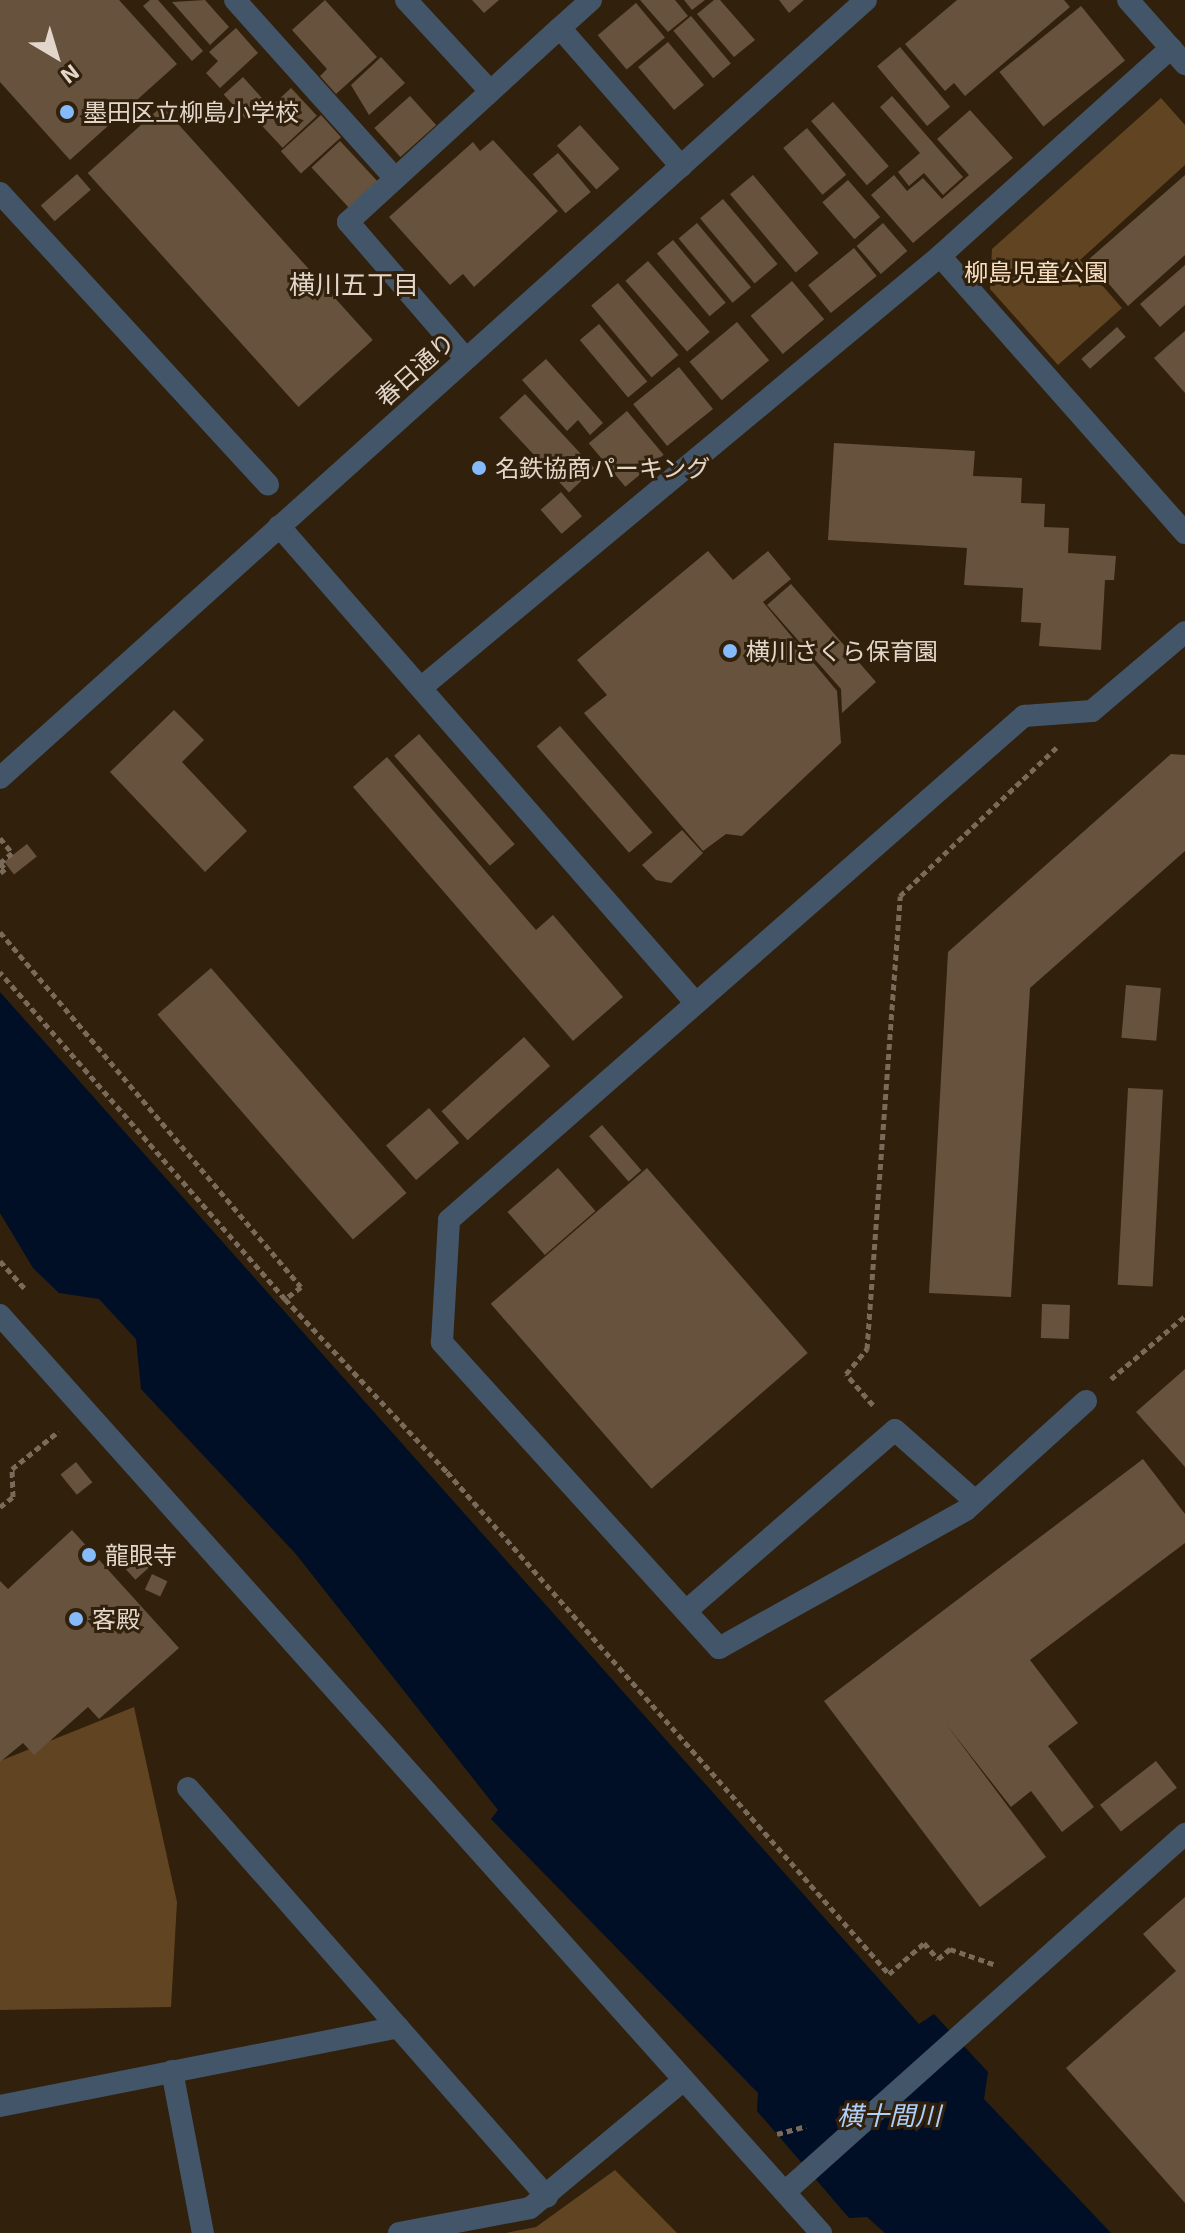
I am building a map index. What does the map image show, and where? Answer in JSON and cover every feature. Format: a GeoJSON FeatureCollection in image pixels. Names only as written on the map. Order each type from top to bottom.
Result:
{"type":"FeatureCollection","features":[{"type":"Feature","properties":{"kind":"street"},"geometry":{"type":"LineString","coordinates":[[235,0],[394,177]]}},
{"type":"Feature","properties":{"kind":"street"},"geometry":{"type":"LineString","coordinates":[[406,0],[489,90]]}},
{"type":"Feature","properties":{"kind":"street"},"geometry":{"type":"LineString","coordinates":[[466,359],[348,222],[591,0]]}},
{"type":"Feature","properties":{"kind":"street","name":"春日通り"},"geometry":{"type":"LineString","coordinates":[[0,778],[866,0]]}},
{"type":"Feature","properties":{"kind":"street"},"geometry":{"type":"LineString","coordinates":[[422,687],[1178,56],[1128,0]]}},
{"type":"Feature","properties":{"kind":"street"},"geometry":{"type":"LineString","coordinates":[[560,28],[681,166]]}},
{"type":"Feature","properties":{"kind":"street"},"geometry":{"type":"LineString","coordinates":[[0,193],[268,484]]}},
{"type":"Feature","properties":{"kind":"street"},"geometry":{"type":"LineString","coordinates":[[940,256],[1185,533]]}},
{"type":"Feature","properties":{"kind":"street"},"geometry":{"type":"LineString","coordinates":[[279,526],[694,1001]]}},
{"type":"Feature","properties":{"kind":"street"},"geometry":{"type":"LineString","coordinates":[[1086,1401],[975,1501],[719,1648],[442,1342],[449,1220],[694,1001],[1024,716],[1092,711],[1185,632]]}},
{"type":"Feature","properties":{"kind":"street"},"geometry":{"type":"LineString","coordinates":[[0,1315],[681,2082],[793,2185],[821,2233]]}},
{"type":"Feature","properties":{"kind":"street"},"geometry":{"type":"LineString","coordinates":[[686,1611],[895,1430],[975,1501]]}},
{"type":"Feature","properties":{"kind":"street"},"geometry":{"type":"LineString","coordinates":[[188,1788],[547,2197]]}},
{"type":"Feature","properties":{"kind":"street"},"geometry":{"type":"LineString","coordinates":[[793,2185],[1185,1834]]}},
{"type":"Feature","properties":{"kind":"street"},"geometry":{"type":"LineString","coordinates":[[0,2106],[398,2027]]}},
{"type":"Feature","properties":{"kind":"street"},"geometry":{"type":"LineString","coordinates":[[172,2071],[203,2233]]}},
{"type":"Feature","properties":{"kind":"street"},"geometry":{"type":"LineString","coordinates":[[399,2233],[530,2208],[547,2197],[681,2082]]}},
{"type":"Feature","properties":{"kind":"path"},"geometry":{"type":"LineString","coordinates":[[895,1430],[846,1374],[867,1349],[900,896],[1092,711]]}},
{"type":"Feature","properties":{"kind":"path"},"geometry":{"type":"LineString","coordinates":[[0,838],[12,853],[0,863],[5,869],[0,873]]}},
{"type":"Feature","properties":{"kind":"path"},"geometry":{"type":"LineString","coordinates":[[0,932],[301,1287],[285,1299]]}},
{"type":"Feature","properties":{"kind":"path"},"geometry":{"type":"LineString","coordinates":[[0,972],[285,1299],[447,1472],[889,1974],[924,1943],[938,1959],[950,1949],[986,1958],[996,1966]]}},
{"type":"Feature","properties":{"kind":"path"},"geometry":{"type":"LineString","coordinates":[[1086,1401],[1185,1316]]}},
{"type":"Feature","properties":{"kind":"path"},"geometry":{"type":"LineString","coordinates":[[0,1507],[13,1497],[12,1469],[85,1410]]}},
{"type":"Feature","properties":{"kind":"path"},"geometry":{"type":"LineString","coordinates":[[763,2138],[823,2121]]}},
{"type":"Feature","properties":{"kind":"green space","name":"柳島児童公園"},"geometry":{"type":"Polygon","coordinates":[[[1161,98],[1185,125],[1185,165],[1080,260],[1122,308],[1058,365],[990,289],[992,249],[1161,98]]]}},
{"type":"Feature","properties":{"kind":"green space"},"geometry":{"type":"Polygon","coordinates":[[[134,1707],[177,1902],[171,2007],[0,2010],[0,1761],[134,1707]]]}},
{"type":"Feature","properties":{"kind":"green space"},"geometry":{"type":"Polygon","coordinates":[[[615,2170],[677,2233],[506,2233],[536,2227],[615,2170]]]}},
{"type":"Feature","properties":{"kind":"water","name":"横十間川"},"geometry":{"type":"Polygon","coordinates":[[[0,992],[919,2024],[934,2014],[988,2072],[984,2099],[1111,2233],[885,2233],[867,2217],[849,2218],[757,2111],[758,2093],[491,1819],[498,1810],[295,1553],[141,1389],[136,1339],[99,1299],[59,1293],[33,1268],[0,1213],[0,992]]]}},
{"type":"Feature","properties":{"kind":"building","name":"墨田区立柳島小学校"},"geometry":{"type":"Polygon","coordinates":[[[0,0],[119,0],[177,64],[70,160],[0,82],[0,0]]]}},
{"type":"Feature","properties":{"kind":"building"},"geometry":{"type":"Polygon","coordinates":[[[150,0],[158,0],[203,51],[192,61],[143,6],[150,0]]]}},
{"type":"Feature","properties":{"kind":"building"},"geometry":{"type":"Polygon","coordinates":[[[205,0],[229,27],[210,45],[172,2],[205,0]]]}},
{"type":"Feature","properties":{"kind":"building"},"geometry":{"type":"Polygon","coordinates":[[[325,0],[377,57],[336,94],[320,76],[327,69],[292,30],[325,0]]]}},
{"type":"Feature","properties":{"kind":"building"},"geometry":{"type":"Polygon","coordinates":[[[472,0],[499,0],[484,13],[472,0]]]}},
{"type":"Feature","properties":{"kind":"building"},"geometry":{"type":"Polygon","coordinates":[[[640,0],[675,0],[688,16],[668,32],[640,0]]]}},
{"type":"Feature","properties":{"kind":"building"},"geometry":{"type":"Polygon","coordinates":[[[684,0],[705,0],[692,10],[684,0]]]}},
{"type":"Feature","properties":{"kind":"building"},"geometry":{"type":"Polygon","coordinates":[[[714,0],[720,0],[755,40],[734,57],[697,14],[714,0]]]}},
{"type":"Feature","properties":{"kind":"building"},"geometry":{"type":"Polygon","coordinates":[[[779,0],[804,0],[789,13],[779,0]]]}},
{"type":"Feature","properties":{"kind":"building"},"geometry":{"type":"Polygon","coordinates":[[[957,0],[1064,0],[1070,7],[965,96],[954,83],[945,91],[905,44],[957,0]]]}},
{"type":"Feature","properties":{"kind":"building"},"geometry":{"type":"Polygon","coordinates":[[[636,3],[665,37],[627,70],[598,35],[636,3]]]}},
{"type":"Feature","properties":{"kind":"building"},"geometry":{"type":"Polygon","coordinates":[[[1081,6],[1125,60],[1043,126],[999,72],[1081,6]]]}},
{"type":"Feature","properties":{"kind":"building"},"geometry":{"type":"Polygon","coordinates":[[[691,16],[731,63],[713,78],[673,31],[691,16]]]}},
{"type":"Feature","properties":{"kind":"building"},"geometry":{"type":"Polygon","coordinates":[[[236,28],[258,53],[220,88],[206,73],[218,61],[209,52],[236,28]]]}},
{"type":"Feature","properties":{"kind":"building"},"geometry":{"type":"Polygon","coordinates":[[[668,42],[704,85],[674,110],[638,67],[668,42]]]}},
{"type":"Feature","properties":{"kind":"building"},"geometry":{"type":"Polygon","coordinates":[[[900,47],[950,107],[927,126],[877,66],[900,47]]]}},
{"type":"Feature","properties":{"kind":"building"},"geometry":{"type":"Polygon","coordinates":[[[381,57],[405,83],[369,115],[351,85],[381,57]]]}},
{"type":"Feature","properties":{"kind":"building"},"geometry":{"type":"Polygon","coordinates":[[[243,77],[267,104],[248,121],[224,94],[243,77]]]}},
{"type":"Feature","properties":{"kind":"building"},"geometry":{"type":"Polygon","coordinates":[[[291,88],[317,116],[283,148],[257,120],[291,88]]]}},
{"type":"Feature","properties":{"kind":"building"},"geometry":{"type":"Polygon","coordinates":[[[410,96],[436,125],[400,157],[374,128],[410,96]]]}},
{"type":"Feature","properties":{"kind":"building"},"geometry":{"type":"Polygon","coordinates":[[[892,96],[963,177],[943,195],[924,173],[909,186],[898,172],[920,153],[880,107],[892,96]]]}},
{"type":"Feature","properties":{"kind":"building"},"geometry":{"type":"Polygon","coordinates":[[[833,102],[889,166],[867,185],[811,121],[833,102]]]}},
{"type":"Feature","properties":{"kind":"building"},"geometry":{"type":"Polygon","coordinates":[[[162,106],[373,340],[298,407],[88,173],[162,106]]]}},
{"type":"Feature","properties":{"kind":"building"},"geometry":{"type":"Polygon","coordinates":[[[970,110],[1013,158],[913,243],[871,195],[894,175],[907,191],[923,178],[942,199],[969,175],[937,139],[970,110]]]}},
{"type":"Feature","properties":{"kind":"building"},"geometry":{"type":"Polygon","coordinates":[[[321,115],[341,137],[301,173],[281,151],[321,115]]]}},
{"type":"Feature","properties":{"kind":"building"},"geometry":{"type":"Polygon","coordinates":[[[580,125],[619,169],[596,190],[557,146],[580,125]]]}},
{"type":"Feature","properties":{"kind":"building"},"geometry":{"type":"Polygon","coordinates":[[[807,128],[846,175],[822,195],[783,148],[807,128]]]}},
{"type":"Feature","properties":{"kind":"building"},"geometry":{"type":"Polygon","coordinates":[[[493,140],[558,211],[474,287],[463,274],[450,285],[389,217],[473,142],[480,151],[493,140]]]}},
{"type":"Feature","properties":{"kind":"building"},"geometry":{"type":"Polygon","coordinates":[[[340,141],[378,182],[350,209],[311,168],[340,141]]]}},
{"type":"Feature","properties":{"kind":"building"},"geometry":{"type":"Polygon","coordinates":[[[558,153],[591,192],[566,213],[533,174],[558,153]]]}},
{"type":"Feature","properties":{"kind":"building"},"geometry":{"type":"Polygon","coordinates":[[[77,174],[91,190],[55,221],[41,205],[77,174]]]}},
{"type":"Feature","properties":{"kind":"building"},"geometry":{"type":"Polygon","coordinates":[[[753,175],[819,253],[796,272],[730,194],[753,175]]]}},
{"type":"Feature","properties":{"kind":"building"},"geometry":{"type":"Polygon","coordinates":[[[1185,175],[1185,255],[1128,306],[1088,260],[1185,175]]]}},
{"type":"Feature","properties":{"kind":"building"},"geometry":{"type":"Polygon","coordinates":[[[848,180],[880,217],[854,239],[822,202],[848,180]]]}},
{"type":"Feature","properties":{"kind":"building"},"geometry":{"type":"Polygon","coordinates":[[[723,199],[778,264],[755,283],[700,218],[723,199]]]}},
{"type":"Feature","properties":{"kind":"building"},"geometry":{"type":"Polygon","coordinates":[[[697,223],[751,287],[733,303],[679,238],[697,223]]]}},
{"type":"Feature","properties":{"kind":"building"},"geometry":{"type":"Polygon","coordinates":[[[883,223],[907,251],[881,274],[857,246],[883,223]]]}},
{"type":"Feature","properties":{"kind":"building"},"geometry":{"type":"Polygon","coordinates":[[[673,240],[726,303],[710,316],[657,253],[673,240]]]}},
{"type":"Feature","properties":{"kind":"building"},"geometry":{"type":"Polygon","coordinates":[[[854,248],[877,276],[831,313],[808,285],[854,248]]]}},
{"type":"Feature","properties":{"kind":"building"},"geometry":{"type":"Polygon","coordinates":[[[648,261],[710,332],[687,352],[625,281],[648,261]]]}},
{"type":"Feature","properties":{"kind":"building"},"geometry":{"type":"Polygon","coordinates":[[[1185,265],[1185,305],[1160,327],[1140,304],[1185,265]]]}},
{"type":"Feature","properties":{"kind":"building"},"geometry":{"type":"Polygon","coordinates":[[[792,281],[824,319],[783,354],[751,316],[792,281]]]}},
{"type":"Feature","properties":{"kind":"building"},"geometry":{"type":"Polygon","coordinates":[[[618,283],[678,355],[652,378],[591,305],[618,283]]]}},
{"type":"Feature","properties":{"kind":"building"},"geometry":{"type":"Polygon","coordinates":[[[737,322],[769,360],[722,400],[690,362],[737,322]]]}},
{"type":"Feature","properties":{"kind":"building"},"geometry":{"type":"Polygon","coordinates":[[[599,324],[647,381],[628,398],[580,340],[599,324]]]}},
{"type":"Feature","properties":{"kind":"building"},"geometry":{"type":"Polygon","coordinates":[[[1117,327],[1126,337],[1090,369],[1081,359],[1117,327]]]}},
{"type":"Feature","properties":{"kind":"building"},"geometry":{"type":"Polygon","coordinates":[[[1185,331],[1185,393],[1154,358],[1185,331]]]}},
{"type":"Feature","properties":{"kind":"building"},"geometry":{"type":"Polygon","coordinates":[[[546,359],[603,423],[590,435],[578,420],[567,431],[522,380],[546,359]]]}},
{"type":"Feature","properties":{"kind":"building"},"geometry":{"type":"Polygon","coordinates":[[[679,367],[713,409],[667,446],[633,404],[679,367]]]}},
{"type":"Feature","properties":{"kind":"building"},"geometry":{"type":"Polygon","coordinates":[[[525,394],[595,469],[569,492],[499,418],[525,394]]]}},
{"type":"Feature","properties":{"kind":"building"},"geometry":{"type":"Polygon","coordinates":[[[627,411],[664,455],[625,487],[589,443],[627,411]]]}},
{"type":"Feature","properties":{"kind":"building"},"geometry":{"type":"Polygon","coordinates":[[[834,443],[975,451],[973,476],[1022,478],[1021,503],[1045,504],[1044,527],[1069,528],[1068,553],[1116,556],[1114,580],[1105,580],[1101,650],[1039,646],[1041,623],[1021,622],[1023,588],[964,585],[967,548],[828,540],[834,443]]]}},
{"type":"Feature","properties":{"kind":"building"},"geometry":{"type":"Polygon","coordinates":[[[561,492],[582,516],[562,534],[541,510],[561,492]]]}},
{"type":"Feature","properties":{"kind":"building"},"geometry":{"type":"Polygon","coordinates":[[[708,551],[733,580],[768,551],[791,579],[763,602],[837,691],[841,743],[742,836],[726,834],[703,851],[584,713],[607,695],[577,660],[708,551]]]}},
{"type":"Feature","properties":{"kind":"building"},"geometry":{"type":"Polygon","coordinates":[[[791,584],[876,682],[842,713],[841,689],[767,605],[791,584]]]}},
{"type":"Feature","properties":{"kind":"building"},"geometry":{"type":"Polygon","coordinates":[[[174,710],[204,740],[182,762],[247,831],[205,872],[110,772],[174,710]]]}},
{"type":"Feature","properties":{"kind":"building"},"geometry":{"type":"Polygon","coordinates":[[[560,726],[653,832],[629,853],[537,746],[560,726]]]}},
{"type":"Feature","properties":{"kind":"building"},"geometry":{"type":"Polygon","coordinates":[[[419,734],[515,844],[490,866],[394,756],[419,734]]]}},
{"type":"Feature","properties":{"kind":"building"},"geometry":{"type":"Polygon","coordinates":[[[1171,754],[1185,755],[1185,851],[1030,988],[1011,1297],[929,1293],[948,952],[1171,754]]]}},
{"type":"Feature","properties":{"kind":"building"},"geometry":{"type":"Polygon","coordinates":[[[387,757],[536,930],[553,915],[623,997],[573,1041],[353,787],[387,757]]]}},
{"type":"Feature","properties":{"kind":"building"},"geometry":{"type":"Polygon","coordinates":[[[682,830],[703,853],[671,883],[656,880],[642,865],[682,830]]]}},
{"type":"Feature","properties":{"kind":"building"},"geometry":{"type":"Polygon","coordinates":[[[27,844],[37,857],[14,874],[4,862],[27,844]]]}},
{"type":"Feature","properties":{"kind":"building"},"geometry":{"type":"Polygon","coordinates":[[[211,968],[407,1193],[353,1239],[157,1015],[211,968]]]}},
{"type":"Feature","properties":{"kind":"building"},"geometry":{"type":"Polygon","coordinates":[[[1126,985],[1161,988],[1156,1041],[1121,1038],[1126,985]]]}},
{"type":"Feature","properties":{"kind":"building"},"geometry":{"type":"Polygon","coordinates":[[[524,1037],[550,1066],[468,1140],[442,1111],[524,1037]]]}},
{"type":"Feature","properties":{"kind":"building"},"geometry":{"type":"Polygon","coordinates":[[[1128,1088],[1163,1090],[1153,1287],[1118,1285],[1128,1088]]]}},
{"type":"Feature","properties":{"kind":"building"},"geometry":{"type":"Polygon","coordinates":[[[429,1108],[459,1143],[416,1180],[386,1145],[429,1108]]]}},
{"type":"Feature","properties":{"kind":"building"},"geometry":{"type":"Polygon","coordinates":[[[602,1125],[641,1170],[629,1181],[589,1136],[602,1125]]]}},
{"type":"Feature","properties":{"kind":"building"},"geometry":{"type":"Polygon","coordinates":[[[558,1168],[595,1211],[545,1255],[507,1212],[558,1168]]]}},
{"type":"Feature","properties":{"kind":"building"},"geometry":{"type":"Polygon","coordinates":[[[647,1168],[808,1353],[652,1489],[491,1304],[647,1168]]]}},
{"type":"Feature","properties":{"kind":"building"},"geometry":{"type":"Polygon","coordinates":[[[1042,1304],[1070,1305],[1069,1339],[1041,1338],[1042,1304]]]}},
{"type":"Feature","properties":{"kind":"building"},"geometry":{"type":"Polygon","coordinates":[[[1185,1369],[1185,1467],[1136,1412],[1185,1369]]]}},
{"type":"Feature","properties":{"kind":"building"},"geometry":{"type":"Polygon","coordinates":[[[1143,1459],[1185,1514],[1185,1543],[1030,1660],[1078,1723],[1048,1746],[1094,1807],[1062,1832],[1031,1791],[1011,1807],[946,1724],[1046,1857],[980,1907],[824,1701],[1143,1459]]]}},
{"type":"Feature","properties":{"kind":"building"},"geometry":{"type":"Polygon","coordinates":[[[76,1462],[92,1482],[77,1495],[60,1475],[76,1462]]]}},
{"type":"Feature","properties":{"kind":"building","name":"客殿"},"geometry":{"type":"Polygon","coordinates":[[[72,1530],[179,1648],[99,1719],[88,1707],[34,1755],[23,1743],[0,1762],[0,1581],[8,1589],[72,1530]]]}},
{"type":"Feature","properties":{"kind":"building"},"geometry":{"type":"Polygon","coordinates":[[[130,1547],[149,1568],[135,1580],[117,1559],[130,1547]]]}},
{"type":"Feature","properties":{"kind":"building"},"geometry":{"type":"Polygon","coordinates":[[[152,1574],[167,1581],[160,1597],[145,1589],[152,1574]]]}},
{"type":"Feature","properties":{"kind":"building"},"geometry":{"type":"Polygon","coordinates":[[[1156,1761],[1177,1788],[1121,1832],[1100,1805],[1156,1761]]]}},
{"type":"Feature","properties":{"kind":"building"},"geometry":{"type":"Polygon","coordinates":[[[1185,1897],[1185,2203],[1066,2068],[1176,1971],[1143,1934],[1185,1897]]]}},
{"type":"Feature","properties":{"kind":"place","name":"墨田区立柳島小学校"},"geometry":{"type":"Point","coordinates":[67,112]}},
{"type":"Feature","properties":{"kind":"place","name":"名鉄協商パーキング"},"geometry":{"type":"Point","coordinates":[479,468]}},
{"type":"Feature","properties":{"kind":"place","name":"横川さくら保育園"},"geometry":{"type":"Point","coordinates":[730,651]}},
{"type":"Feature","properties":{"kind":"place","name":"龍眼寺"},"geometry":{"type":"Point","coordinates":[89,1555]}},
{"type":"Feature","properties":{"kind":"place","name":"客殿"},"geometry":{"type":"Point","coordinates":[76,1619]}},
{"type":"Feature","properties":{"kind":"district","name":"横川五丁目"},"geometry":{"type":"Point","coordinates":[354,284]}}]}
